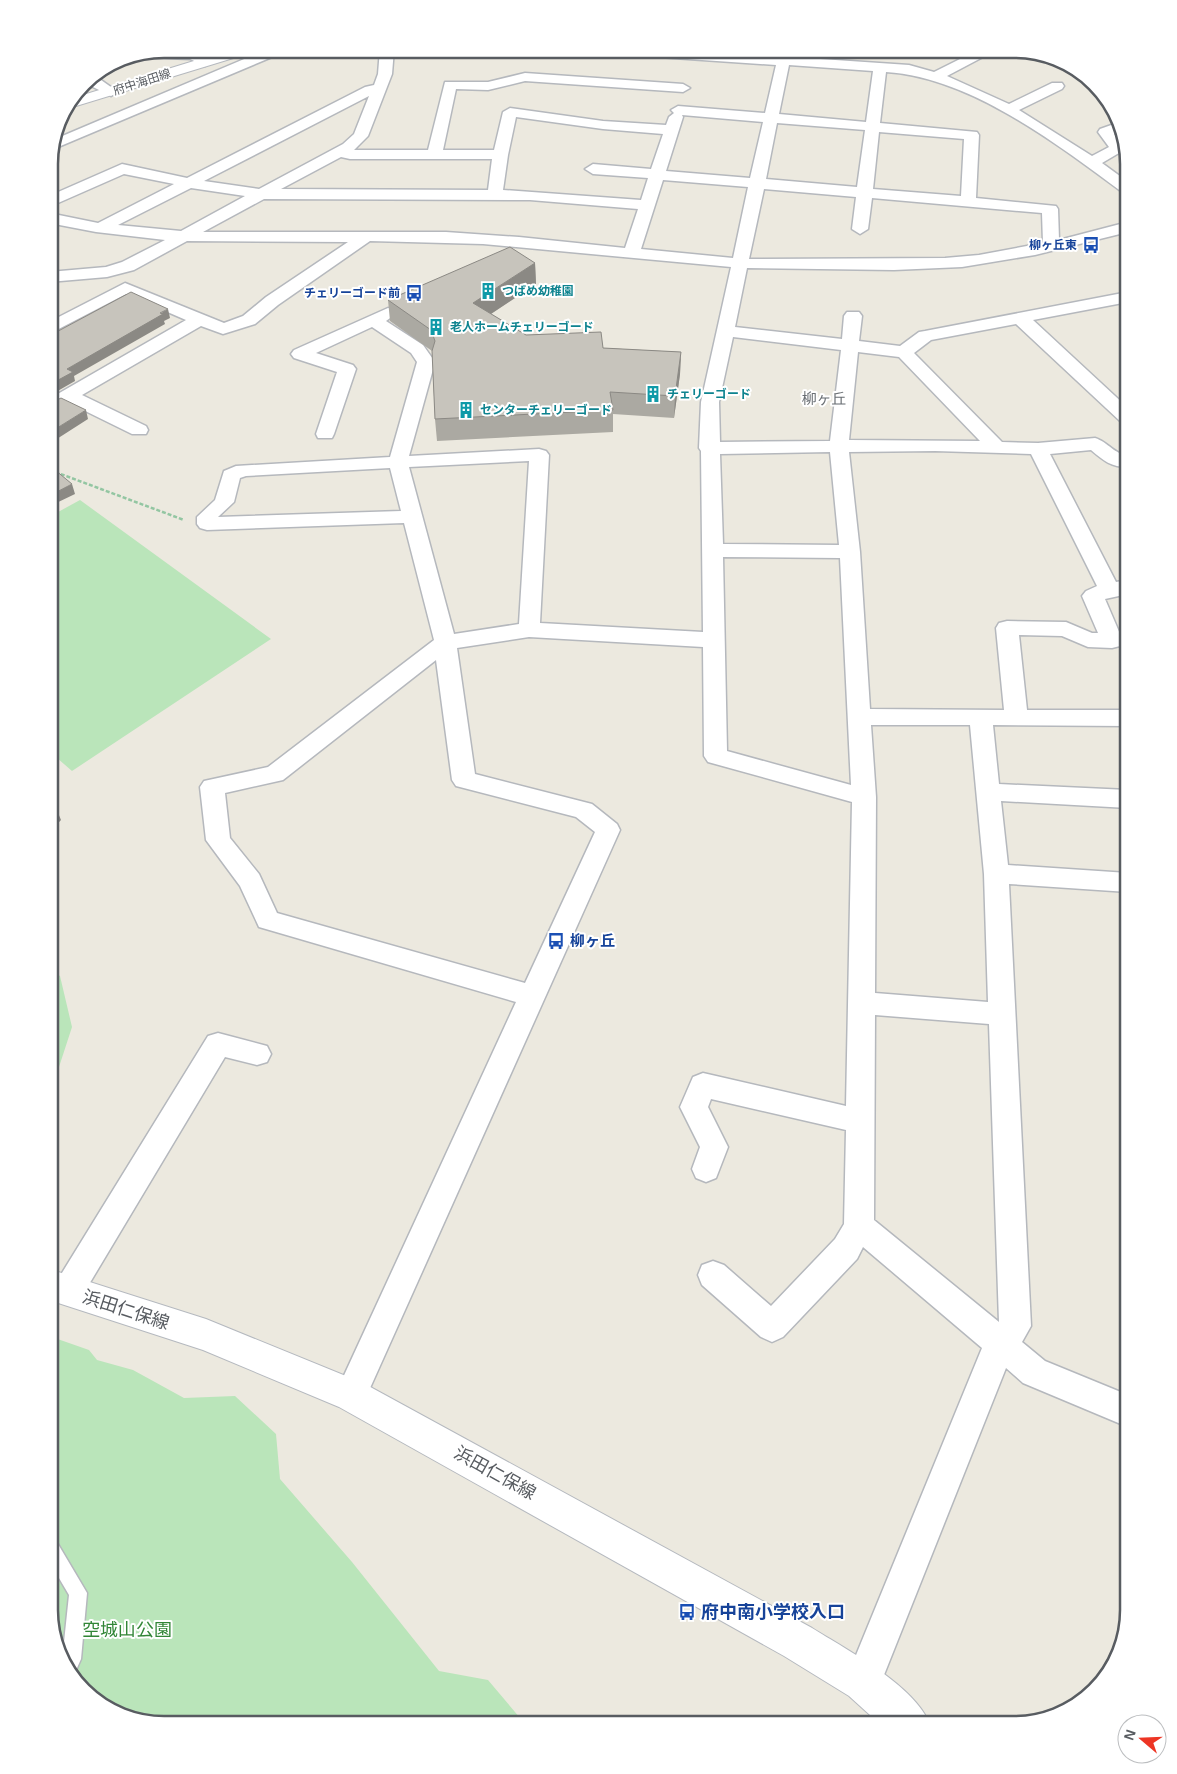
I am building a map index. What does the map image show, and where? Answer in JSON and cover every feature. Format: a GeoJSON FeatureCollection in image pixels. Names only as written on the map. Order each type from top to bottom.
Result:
{"type":"FeatureCollection","features":[{"type":"Feature","properties":{"kind":"main road","name":"府中海田線"},"geometry":{"type":"LineString","coordinates":[[79,100],[190,58]]}},
{"type":"Feature","properties":{"kind":"main road","name":"府中海田線"},"geometry":{"type":"LineString","coordinates":[[85,93],[107,89]]}},
{"type":"Feature","properties":{"kind":"main road","name":"浜田仁保線"},"geometry":{"type":"LineString","coordinates":[[58,1288],[206,1336],[351,1395],[789,1637],[863,1682],[900,1716]]}},
{"type":"Feature","properties":{"kind":"street"},"geometry":{"type":"LineString","coordinates":[[60,143],[258,58]]}},
{"type":"Feature","properties":{"kind":"street"},"geometry":{"type":"LineString","coordinates":[[58,276],[107,272],[128,266],[338,152],[361,136],[385,74],[386,58]]}},
{"type":"Feature","properties":{"kind":"street"},"geometry":{"type":"LineString","coordinates":[[632,252],[678,110],[691,58]]}},
{"type":"Feature","properties":{"kind":"street"},"geometry":{"type":"LineString","coordinates":[[784,58],[710,402],[709,448],[716,756],[864,797]]}},
{"type":"Feature","properties":{"kind":"street"},"geometry":{"type":"LineString","coordinates":[[809,58],[938,75],[1008,110],[1092,162],[1120,183]]}},
{"type":"Feature","properties":{"kind":"street"},"geometry":{"type":"LineString","coordinates":[[938,75],[974,58]]}},
{"type":"Feature","properties":{"kind":"street"},"geometry":{"type":"LineString","coordinates":[[860,229],[866,193],[880,67]]}},
{"type":"Feature","properties":{"kind":"street"},"geometry":{"type":"LineString","coordinates":[[435,154],[450,86],[488,86],[526,77],[683,88]]}},
{"type":"Feature","properties":{"kind":"street"},"geometry":{"type":"LineString","coordinates":[[93,85],[107,89]]}},
{"type":"Feature","properties":{"kind":"street"},"geometry":{"type":"LineString","coordinates":[[1008,110],[1057,86]]}},
{"type":"Feature","properties":{"kind":"street"},"geometry":{"type":"LineString","coordinates":[[102,227],[370,90],[380,88]]}},
{"type":"Feature","properties":{"kind":"street"},"geometry":{"type":"LineString","coordinates":[[678,110],[972,134],[968,202]]}},
{"type":"Feature","properties":{"kind":"street"},"geometry":{"type":"LineString","coordinates":[[495,195],[500,155],[510,112],[603,125],[671,130]]}},
{"type":"Feature","properties":{"kind":"street"},"geometry":{"type":"LineString","coordinates":[[1092,162],[1118,148],[1106,132],[1113,129]]}},
{"type":"Feature","properties":{"kind":"street"},"geometry":{"type":"LineString","coordinates":[[338,152],[350,154],[500,155]]}},
{"type":"Feature","properties":{"kind":"street"},"geometry":{"type":"LineString","coordinates":[[58,198],[122,169],[262,194],[530,195],[647,205]]}},
{"type":"Feature","properties":{"kind":"street"},"geometry":{"type":"LineString","coordinates":[[593,169],[1050,209],[1051,246]]}},
{"type":"Feature","properties":{"kind":"street"},"geometry":{"type":"LineString","coordinates":[[445,237],[448,195]]}},
{"type":"Feature","properties":{"kind":"street"},"geometry":{"type":"LineString","coordinates":[[58,220],[102,227],[186,235],[445,237],[567,246],[740,263],[906,265],[978,260],[1051,246],[1120,229]]}},
{"type":"Feature","properties":{"kind":"street"},"geometry":{"type":"LineString","coordinates":[[58,323],[125,288],[223,329],[249,320],[272,301],[366,237]]}},
{"type":"Feature","properties":{"kind":"street"},"geometry":{"type":"LineString","coordinates":[[520,257],[567,246]]}},
{"type":"Feature","properties":{"kind":"street"},"geometry":{"type":"LineString","coordinates":[[904,352],[925,336],[1120,299]]}},
{"type":"Feature","properties":{"kind":"street"},"geometry":{"type":"LineString","coordinates":[[325,434],[347,369],[300,354],[407,304]]}},
{"type":"Feature","properties":{"kind":"street"},"geometry":{"type":"LineString","coordinates":[[713,1275],[772,1326],[846,1250],[859,1226],[864,797],[850,552],[839,447],[853,316]]}},
{"type":"Feature","properties":{"kind":"street"},"geometry":{"type":"LineString","coordinates":[[1020,318],[1120,411]]}},
{"type":"Feature","properties":{"kind":"street"},"geometry":{"type":"LineString","coordinates":[[58,402],[200,319]]}},
{"type":"Feature","properties":{"kind":"street"},"geometry":{"type":"LineString","coordinates":[[351,1395],[608,830],[584,810],[464,780],[445,642],[398,461],[426,362],[418,348],[373,320]]}},
{"type":"Feature","properties":{"kind":"street"},"geometry":{"type":"LineString","coordinates":[[725,331],[849,344],[904,352],[996,447]]}},
{"type":"Feature","properties":{"kind":"street"},"geometry":{"type":"LineString","coordinates":[[69,396],[139,430]]}},
{"type":"Feature","properties":{"kind":"street"},"geometry":{"type":"LineString","coordinates":[[709,448],[935,445],[1038,449],[1095,444],[1116,461],[1120,461]]}},
{"type":"Feature","properties":{"kind":"street"},"geometry":{"type":"LineString","coordinates":[[1016,717],[1007,628],[1066,628],[1088,640],[1112,641],[1093,596],[1118,588],[1038,449]]}},
{"type":"Feature","properties":{"kind":"street"},"geometry":{"type":"LineString","coordinates":[[412,518],[207,524],[207,517],[224,502],[231,475],[243,470],[539,455],[529,630]]}},
{"type":"Feature","properties":{"kind":"street"},"geometry":{"type":"LineString","coordinates":[[711,550],[850,552]]}},
{"type":"Feature","properties":{"kind":"street"},"geometry":{"type":"LineString","coordinates":[[533,996],[268,920],[250,881],[218,840],[212,787],[275,774],[445,642],[529,630],[713,640]]}},
{"type":"Feature","properties":{"kind":"street"},"geometry":{"type":"LineString","coordinates":[[859,717],[1120,718]]}},
{"type":"Feature","properties":{"kind":"street"},"geometry":{"type":"LineString","coordinates":[[863,1682],[1000,1343],[1016,1326],[996,874],[982,717]]}},
{"type":"Feature","properties":{"kind":"street"},"geometry":{"type":"LineString","coordinates":[[988,792],[1120,798]]}},
{"type":"Feature","properties":{"kind":"street"},"geometry":{"type":"LineString","coordinates":[[996,874],[1120,882]]}},
{"type":"Feature","properties":{"kind":"street"},"geometry":{"type":"LineString","coordinates":[[862,1003],[1003,1014]]}},
{"type":"Feature","properties":{"kind":"street"},"geometry":{"type":"LineString","coordinates":[[58,1288],[218,1044],[257,1054]]}},
{"type":"Feature","properties":{"kind":"street"},"geometry":{"type":"LineString","coordinates":[[706,1169],[714,1147],[694,1107],[703,1085],[861,1121]]}},
{"type":"Feature","properties":{"kind":"street"},"geometry":{"type":"LineString","coordinates":[[859,1226],[1034,1372],[1120,1408]]}},
{"type":"Feature","properties":{"kind":"lane"},"geometry":{"type":"LineString","coordinates":[[58,1559],[78,1593],[71,1661]]}},
{"type":"Feature","properties":{"kind":"path"},"geometry":{"type":"LineString","coordinates":[[58,472],[195,524],[207,524]]}},
{"type":"Feature","properties":{"kind":"green space"},"geometry":{"type":"Polygon","coordinates":[[[80,500],[271,639],[72,771],[58,759],[58,512],[80,500]]]}},
{"type":"Feature","properties":{"kind":"green space"},"geometry":{"type":"Polygon","coordinates":[[[58,975],[60,976],[72,1027],[59,1067],[58,975]]]}},
{"type":"Feature","properties":{"kind":"green space","name":"空城山公園"},"geometry":{"type":"Polygon","coordinates":[[[58,1339],[89,1350],[97,1360],[133,1370],[184,1398],[235,1396],[276,1434],[280,1479],[352,1562],[439,1671],[488,1680],[518,1716],[150,1716],[123,1708],[99,1695],[79,1675],[72,1663],[61,1638],[58,1624],[58,1339]]]}},
{"type":"Feature","properties":{"kind":"building"},"geometry":{"type":"Polygon","coordinates":[[[510,247],[535,263],[473,303],[526,335],[601,332],[603,348],[681,352],[675,396],[610,392],[613,410],[435,419],[432,351],[435,341],[431,330],[388,300],[510,247]]]}},
{"type":"Feature","properties":{"kind":"building"},"geometry":{"type":"Polygon","coordinates":[[[131,292],[168,309],[160,313],[163,314],[67,369],[73,372],[58,380],[58,331],[131,292]]]}},
{"type":"Feature","properties":{"kind":"building"},"geometry":{"type":"Polygon","coordinates":[[[61,398],[86,410],[58,427],[58,400],[61,398]]]}},
{"type":"Feature","properties":{"kind":"building"},"geometry":{"type":"Polygon","coordinates":[[[58,472],[72,484],[58,491],[58,472]]]}},
{"type":"Feature","properties":{"kind":"place","name":"柳ヶ丘東"},"geometry":{"type":"Point","coordinates":[1091,245]}},
{"type":"Feature","properties":{"kind":"place","name":"つばめ幼稚園"},"geometry":{"type":"Point","coordinates":[488,291]}},
{"type":"Feature","properties":{"kind":"place","name":"チェリーゴード前"},"geometry":{"type":"Point","coordinates":[414,293]}},
{"type":"Feature","properties":{"kind":"place","name":"老人ホームチェリーゴード"},"geometry":{"type":"Point","coordinates":[436,327]}},
{"type":"Feature","properties":{"kind":"place","name":"チェリーゴード"},"geometry":{"type":"Point","coordinates":[653,394]}},
{"type":"Feature","properties":{"kind":"place","name":"センターチェリーゴード"},"geometry":{"type":"Point","coordinates":[466,410]}},
{"type":"Feature","properties":{"kind":"place","name":"柳ヶ丘"},"geometry":{"type":"Point","coordinates":[556,941]}},
{"type":"Feature","properties":{"kind":"place","name":"府中南小学校入口"},"geometry":{"type":"Point","coordinates":[687,1612]}},
{"type":"Feature","properties":{"kind":"district","name":"柳ヶ丘"},"geometry":{"type":"Point","coordinates":[824,399]}}]}
